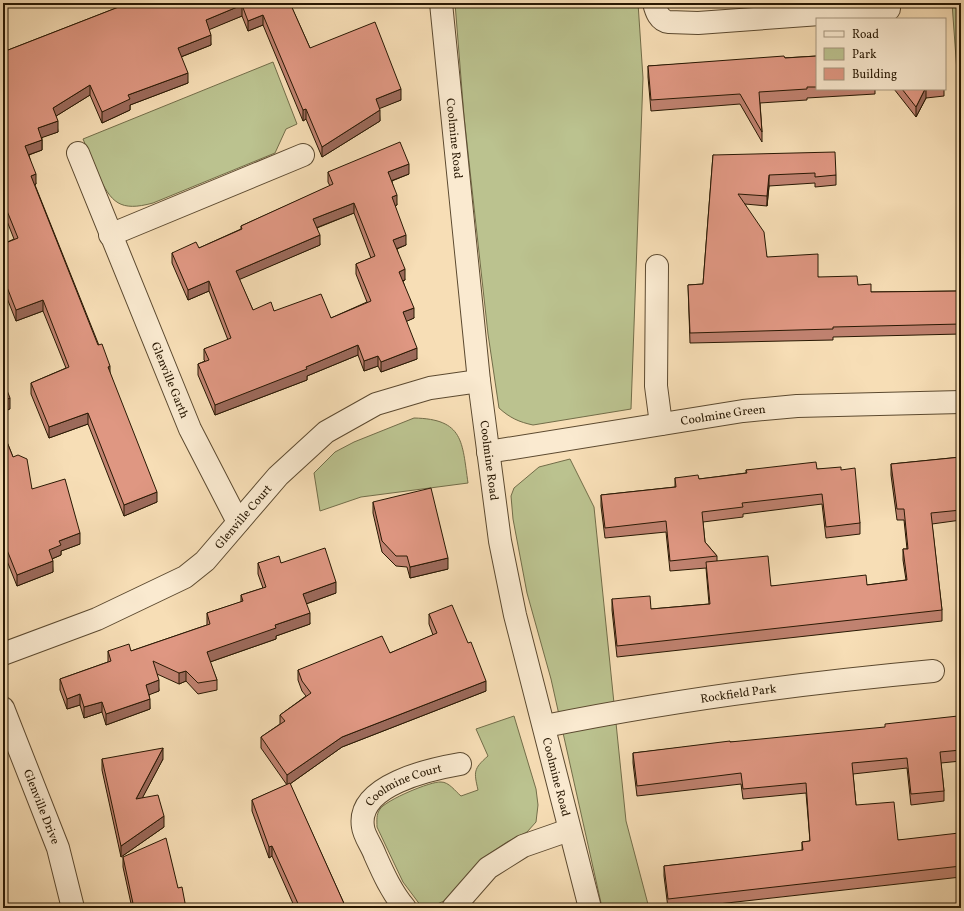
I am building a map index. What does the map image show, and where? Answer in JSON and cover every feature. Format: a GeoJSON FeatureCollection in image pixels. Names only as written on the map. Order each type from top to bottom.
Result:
{"type":"FeatureCollection","features":[{"type":"Feature","properties":{"kind":"street","name":"Coolmine Road"},"geometry":{"type":"LineString","coordinates":[[441,3],[479,381],[500,541],[515,615],[590,908]]}},
{"type":"Feature","properties":{"kind":"street"},"geometry":{"type":"LineString","coordinates":[[654,3],[657,15],[665,22],[698,23],[889,9]]}},
{"type":"Feature","properties":{"kind":"street","name":"Glenville Garth"},"geometry":{"type":"LineString","coordinates":[[78,153],[190,429],[238,522]]}},
{"type":"Feature","properties":{"kind":"street"},"geometry":{"type":"LineString","coordinates":[[110,235],[303,154]]}},
{"type":"Feature","properties":{"kind":"street"},"geometry":{"type":"LineString","coordinates":[[657,266],[656,386],[661,424]]}},
{"type":"Feature","properties":{"kind":"street","name":"Glenville Court"},"geometry":{"type":"LineString","coordinates":[[3,654],[96,619],[185,578],[205,561],[278,476],[326,432],[376,404],[430,388],[479,381]]}},
{"type":"Feature","properties":{"kind":"street","name":"Coolmine Green"},"geometry":{"type":"LineString","coordinates":[[488,452],[743,411],[797,406],[961,402]]}},
{"type":"Feature","properties":{"kind":"street","name":"Rockfield Park"},"geometry":{"type":"LineString","coordinates":[[544,726],[619,711],[724,694],[933,671]]}},
{"type":"Feature","properties":{"kind":"street","name":"Glenville Drive"},"geometry":{"type":"LineString","coordinates":[[3,708],[58,848],[73,908]]}},
{"type":"Feature","properties":{"kind":"street","name":"Coolmine Court"},"geometry":{"type":"LineString","coordinates":[[405,908],[392,888],[363,827],[364,810],[373,798],[383,789],[432,769],[460,764]]}},
{"type":"Feature","properties":{"kind":"street"},"geometry":{"type":"LineString","coordinates":[[453,908],[488,868],[524,846],[569,830]]}},
{"type":"Feature","properties":{"kind":"green space"},"geometry":{"type":"Polygon","coordinates":[[[455,3],[638,3],[643,78],[631,409],[533,425],[515,419],[499,408],[488,334],[464,116],[455,3]]]}},
{"type":"Feature","properties":{"kind":"green space"},"geometry":{"type":"Polygon","coordinates":[[[952,3],[961,3],[961,127],[952,3]]]}},
{"type":"Feature","properties":{"kind":"green space"},"geometry":{"type":"Polygon","coordinates":[[[273,62],[297,124],[286,129],[275,153],[153,203],[142,206],[132,206],[118,203],[107,192],[83,139],[273,62]]]}},
{"type":"Feature","properties":{"kind":"green space"},"geometry":{"type":"Polygon","coordinates":[[[414,418],[430,419],[443,423],[451,428],[458,436],[464,456],[468,483],[361,497],[320,511],[314,473],[335,452],[354,442],[414,418]]]}},
{"type":"Feature","properties":{"kind":"green space"},"geometry":{"type":"Polygon","coordinates":[[[570,459],[594,507],[626,821],[649,908],[604,908],[601,903],[551,679],[527,593],[513,519],[511,496],[514,488],[539,467],[570,459]]]}},
{"type":"Feature","properties":{"kind":"green space"},"geometry":{"type":"Polygon","coordinates":[[[514,716],[536,789],[538,805],[536,822],[527,832],[507,842],[480,860],[444,901],[435,905],[421,906],[403,882],[377,827],[379,811],[384,805],[399,796],[436,783],[447,783],[461,796],[478,790],[475,775],[476,771],[480,764],[488,756],[476,729],[514,716]]]}},
{"type":"Feature","properties":{"kind":"building"},"geometry":{"type":"Polygon","coordinates":[[[129,3],[290,3],[310,48],[375,22],[401,89],[376,99],[380,110],[322,147],[306,109],[303,110],[263,15],[248,21],[242,5],[206,20],[211,35],[178,48],[188,73],[128,95],[130,99],[102,112],[90,85],[53,108],[58,121],[38,128],[42,140],[25,146],[36,174],[31,176],[98,345],[102,344],[110,366],[108,367],[157,492],[124,505],[88,413],[49,427],[31,383],[69,367],[43,300],[16,310],[3,277],[3,244],[18,238],[3,201],[3,52],[129,3]]]}},
{"type":"Feature","properties":{"kind":"building"},"geometry":{"type":"Polygon","coordinates":[[[784,56],[785,58],[816,56],[816,87],[807,87],[807,89],[759,92],[762,132],[740,94],[651,100],[648,66],[784,56]]]}},
{"type":"Feature","properties":{"kind":"building"},"geometry":{"type":"Polygon","coordinates":[[[903,90],[924,90],[916,107],[903,90]]]}},
{"type":"Feature","properties":{"kind":"building"},"geometry":{"type":"Polygon","coordinates":[[[400,142],[409,164],[388,172],[397,195],[392,197],[406,235],[393,240],[405,269],[399,272],[414,308],[403,312],[417,348],[381,362],[378,356],[364,361],[358,345],[306,367],[307,369],[215,405],[198,364],[209,360],[204,349],[231,338],[209,281],[188,290],[172,253],[196,242],[199,248],[242,229],[241,226],[333,184],[328,172],[400,142]],[[354,203],[313,219],[320,235],[236,271],[253,310],[271,302],[274,311],[321,294],[331,318],[371,301],[356,264],[375,256],[354,203]]]}},
{"type":"Feature","properties":{"kind":"building"},"geometry":{"type":"Polygon","coordinates":[[[835,152],[836,175],[815,177],[815,173],[769,175],[767,196],[738,194],[764,232],[767,257],[818,254],[818,277],[857,276],[858,285],[871,284],[871,292],[961,291],[961,324],[833,327],[833,329],[690,333],[688,285],[703,284],[713,155],[835,152]]]}},
{"type":"Feature","properties":{"kind":"building"},"geometry":{"type":"Polygon","coordinates":[[[3,380],[10,398],[3,401],[3,380]]]}},
{"type":"Feature","properties":{"kind":"building"},"geometry":{"type":"Polygon","coordinates":[[[3,432],[13,457],[18,455],[27,459],[32,489],[65,479],[80,533],[59,541],[61,545],[49,550],[53,561],[17,575],[3,540],[3,432]]]}},
{"type":"Feature","properties":{"kind":"building"},"geometry":{"type":"Polygon","coordinates":[[[961,457],[961,510],[931,513],[942,610],[617,646],[612,599],[650,596],[651,609],[710,604],[706,562],[768,556],[771,586],[866,575],[867,585],[907,580],[903,549],[908,549],[904,509],[897,509],[891,464],[961,457]]]}},
{"type":"Feature","properties":{"kind":"building"},"geometry":{"type":"Polygon","coordinates":[[[816,462],[817,469],[841,467],[841,470],[855,468],[860,523],[826,527],[822,494],[742,503],[743,507],[702,512],[705,542],[717,556],[670,561],[666,521],[605,528],[601,495],[676,487],[675,478],[698,475],[699,479],[747,473],[746,470],[816,462]]]}},
{"type":"Feature","properties":{"kind":"building"},"geometry":{"type":"Polygon","coordinates":[[[431,488],[448,558],[410,567],[407,556],[396,556],[382,541],[373,502],[431,488]]]}},
{"type":"Feature","properties":{"kind":"building"},"geometry":{"type":"Polygon","coordinates":[[[325,548],[336,582],[303,594],[310,613],[275,625],[276,628],[207,652],[217,680],[198,683],[186,671],[179,673],[153,661],[159,680],[146,685],[150,699],[106,714],[102,702],[84,707],[80,694],[67,699],[60,679],[111,661],[108,651],[129,644],[131,651],[210,624],[207,613],[243,601],[241,595],[266,587],[258,563],[279,556],[281,563],[325,548]]]}},
{"type":"Feature","properties":{"kind":"building"},"geometry":{"type":"Polygon","coordinates":[[[452,605],[468,643],[471,642],[486,681],[342,737],[287,775],[261,737],[285,721],[280,715],[311,693],[302,681],[298,670],[382,636],[390,653],[437,633],[429,614],[452,605]]]}},
{"type":"Feature","properties":{"kind":"building"},"geometry":{"type":"Polygon","coordinates":[[[958,716],[961,750],[940,752],[944,791],[911,794],[907,758],[852,763],[856,805],[894,802],[898,840],[959,833],[960,844],[961,843],[961,866],[668,899],[664,866],[803,850],[802,842],[810,841],[806,783],[743,789],[741,773],[637,786],[633,753],[730,741],[885,727],[885,724],[958,716]]]}},
{"type":"Feature","properties":{"kind":"building"},"geometry":{"type":"Polygon","coordinates":[[[163,748],[136,799],[158,795],[164,816],[121,846],[102,759],[163,748]]]}},
{"type":"Feature","properties":{"kind":"building"},"geometry":{"type":"Polygon","coordinates":[[[290,783],[346,908],[300,908],[272,846],[269,847],[252,800],[290,783]]]}},
{"type":"Feature","properties":{"kind":"building"},"geometry":{"type":"Polygon","coordinates":[[[166,838],[178,888],[182,887],[186,908],[134,908],[123,857],[166,838]]]}}]}
